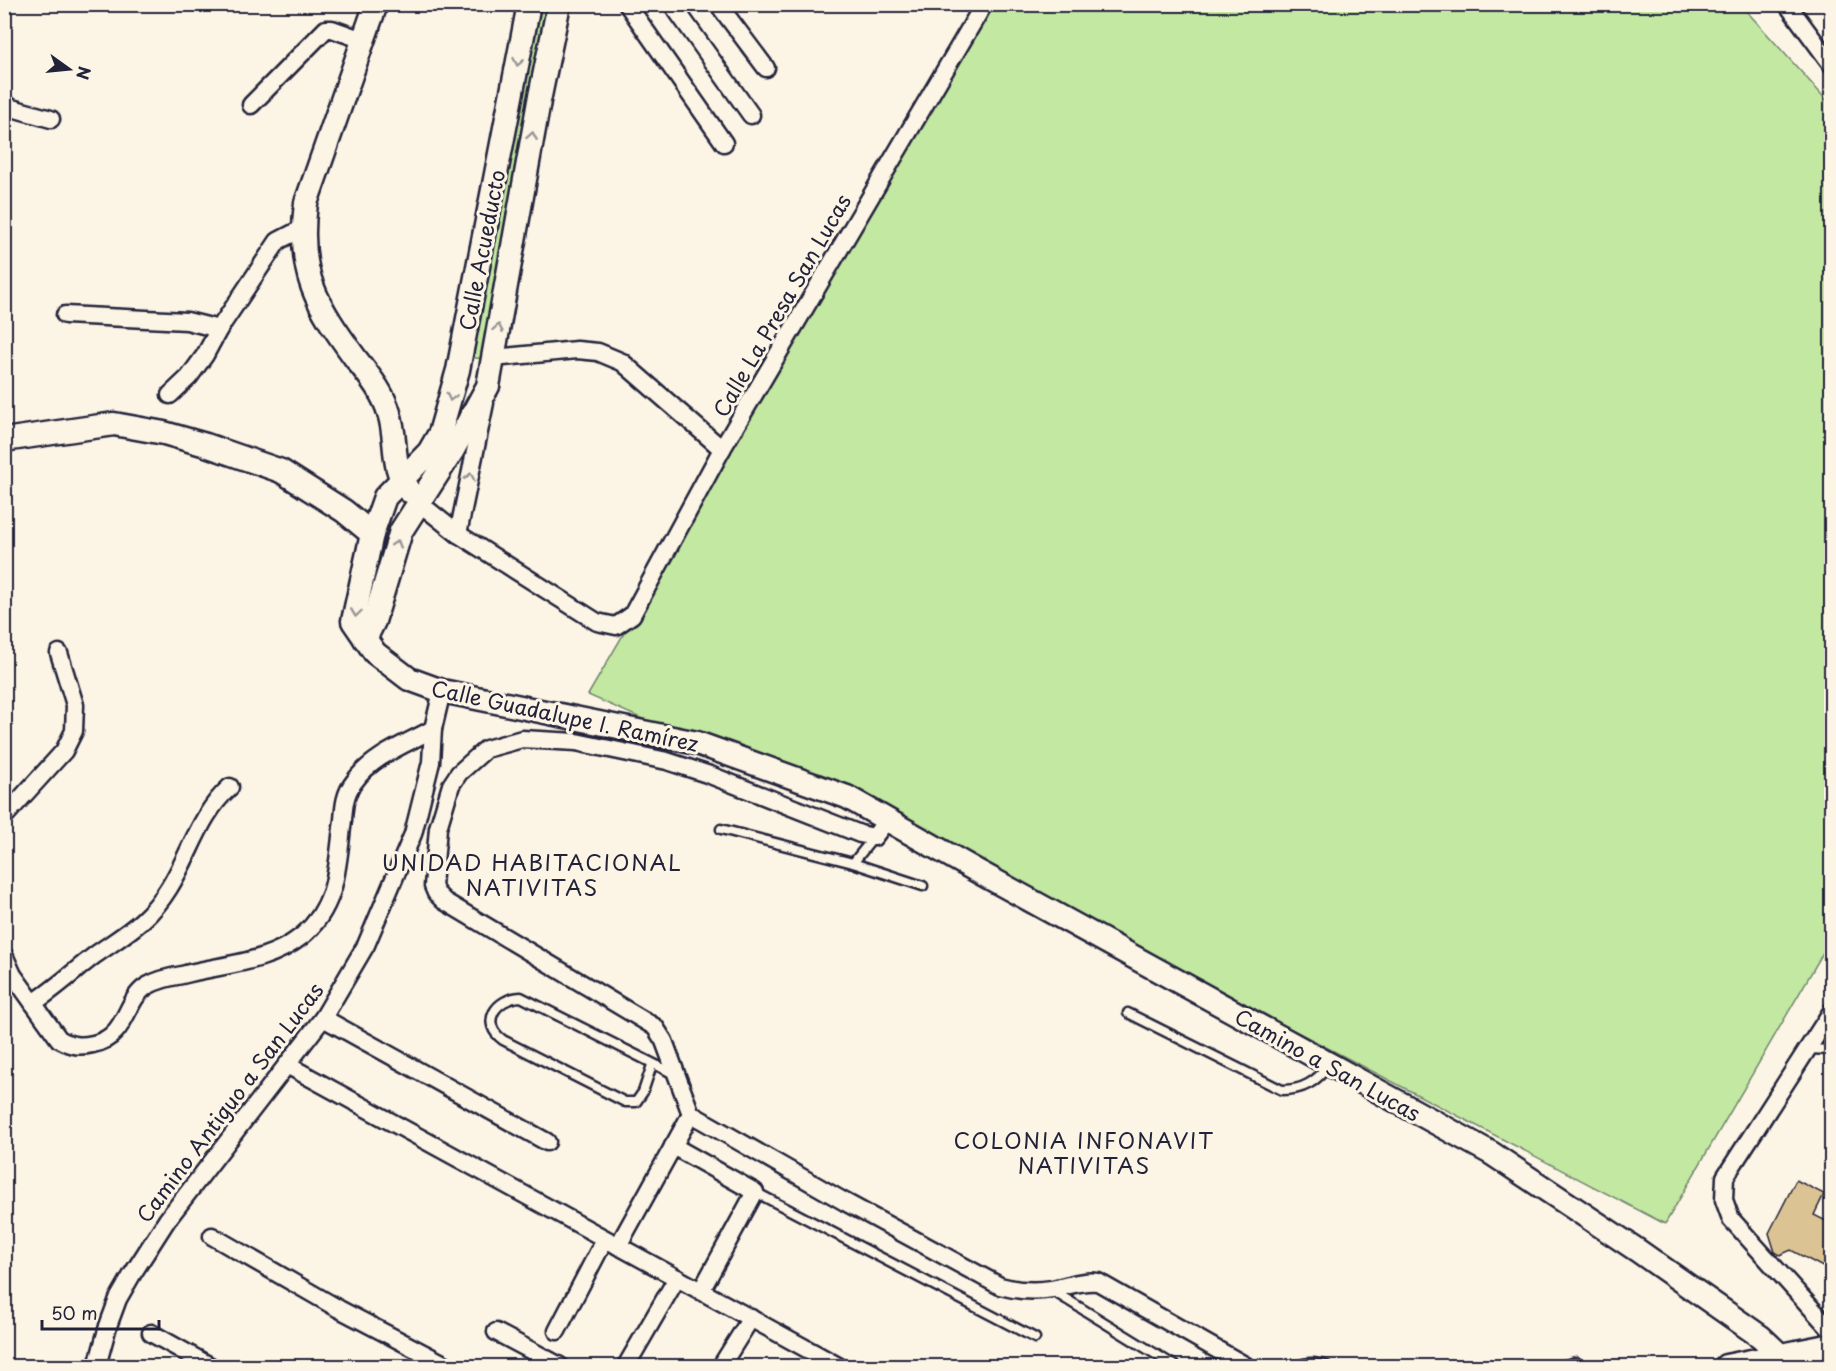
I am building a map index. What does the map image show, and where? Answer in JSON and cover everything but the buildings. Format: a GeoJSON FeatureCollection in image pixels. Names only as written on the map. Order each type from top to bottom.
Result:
{"type":"FeatureCollection","features":[{"type":"Feature","properties":{"kind":"street"},"geometry":{"type":"LineString","coordinates":[[375,4],[306,204],[303,228],[307,274],[316,298],[331,324],[380,390],[390,414],[395,462],[393,489]]}},
{"type":"Feature","properties":{"kind":"street","name":"Calle Acueducto"},"geometry":{"type":"LineString","coordinates":[[393,489],[429,452],[440,433],[458,370],[529,4]]}},
{"type":"Feature","properties":{"kind":"street","name":"Calle Acueducto"},"geometry":{"type":"LineString","coordinates":[[458,534],[491,371],[539,102],[559,4]]}},
{"type":"Feature","properties":{"kind":"street"},"geometry":{"type":"LineString","coordinates":[[627,4],[724,143]]}},
{"type":"Feature","properties":{"kind":"street"},"geometry":{"type":"LineString","coordinates":[[672,4],[751,115]]}},
{"type":"Feature","properties":{"kind":"street"},"geometry":{"type":"LineString","coordinates":[[718,4],[766,68]]}},
{"type":"Feature","properties":{"kind":"street","name":"Calle La Presa San Lucas"},"geometry":{"type":"LineString","coordinates":[[458,534],[597,622],[616,626],[632,615],[722,449],[984,4]]}},
{"type":"Feature","properties":{"kind":"street"},"geometry":{"type":"LineString","coordinates":[[1787,4],[1832,65]]}},
{"type":"Feature","properties":{"kind":"street"},"geometry":{"type":"LineString","coordinates":[[250,105],[326,29],[363,40]]}},
{"type":"Feature","properties":{"kind":"street"},"geometry":{"type":"LineString","coordinates":[[4,104],[51,119]]}},
{"type":"Feature","properties":{"kind":"street"},"geometry":{"type":"LineString","coordinates":[[170,394],[189,377],[278,241],[303,228]]}},
{"type":"Feature","properties":{"kind":"street"},"geometry":{"type":"LineString","coordinates":[[65,315],[187,321],[219,329]]}},
{"type":"Feature","properties":{"kind":"street"},"geometry":{"type":"LineString","coordinates":[[458,370],[491,371],[577,350],[598,352],[622,362],[722,449]]}},
{"type":"Feature","properties":{"kind":"street","name":"Calle Acueducto"},"geometry":{"type":"LineString","coordinates":[[364,639],[374,621],[401,531],[453,450],[491,371]]}},
{"type":"Feature","properties":{"kind":"street"},"geometry":{"type":"LineString","coordinates":[[4,440],[114,424],[164,433],[281,471],[344,511],[372,534]]}},
{"type":"Feature","properties":{"kind":"street"},"geometry":{"type":"LineString","coordinates":[[393,489],[418,502],[458,534]]}},
{"type":"Feature","properties":{"kind":"street"},"geometry":{"type":"LineString","coordinates":[[344,511],[393,489]]}},
{"type":"Feature","properties":{"kind":"street","name":"Calle Guadalupe I. Ramírez"},"geometry":{"type":"LineString","coordinates":[[393,489],[372,534],[353,621],[375,653],[409,679],[442,691],[697,743],[847,797]]}},
{"type":"Feature","properties":{"kind":"street"},"geometry":{"type":"LineString","coordinates":[[366,563],[388,572]]}},
{"type":"Feature","properties":{"kind":"street"},"geometry":{"type":"LineString","coordinates":[[4,816],[64,751],[74,731],[75,705],[59,653]]}},
{"type":"Feature","properties":{"kind":"street","name":"Camino Antiguo a San Lucas"},"geometry":{"type":"LineString","coordinates":[[97,1366],[118,1299],[133,1273],[167,1220],[323,1018],[366,945],[412,834],[431,762],[433,729],[442,691]]}},
{"type":"Feature","properties":{"kind":"street"},"geometry":{"type":"LineString","coordinates":[[4,955],[13,975],[59,1039],[81,1047],[101,1043],[114,1034],[123,1023],[135,1000],[146,987],[189,973],[262,958],[302,936],[318,919],[336,882],[346,795],[354,781],[374,762],[433,729]]}},
{"type":"Feature","properties":{"kind":"street"},"geometry":{"type":"LineString","coordinates":[[881,828],[860,834],[812,813],[667,761],[576,742],[522,739],[486,749],[459,773],[451,785],[438,828],[433,886],[444,901],[655,1027],[664,1041],[691,1114],[844,1202],[1000,1286],[1019,1292],[1050,1289],[1086,1280],[1098,1282],[1246,1366]]}},
{"type":"Feature","properties":{"kind":"street"},"geometry":{"type":"LineString","coordinates":[[33,1004],[149,916],[169,888],[215,801],[230,787]]}},
{"type":"Feature","properties":{"kind":"street","name":"Camino a San Lucas"},"geometry":{"type":"LineString","coordinates":[[847,797],[881,828],[1491,1153],[1637,1250],[1761,1337],[1774,1360]]}},
{"type":"Feature","properties":{"kind":"street"},"geometry":{"type":"LineString","coordinates":[[1832,1011],[1725,1177],[1724,1200],[1731,1219],[1832,1331]]}},
{"type":"Feature","properties":{"kind":"street"},"geometry":{"type":"LineString","coordinates":[[323,1018],[547,1142]]}},
{"type":"Feature","properties":{"kind":"street"},"geometry":{"type":"LineString","coordinates":[[287,1065],[750,1318],[817,1361],[838,1366]]}},
{"type":"Feature","properties":{"kind":"street"},"geometry":{"type":"LineString","coordinates":[[557,1331],[691,1114]]}},
{"type":"Feature","properties":{"kind":"street"},"geometry":{"type":"LineString","coordinates":[[673,1146],[755,1192],[701,1292]]}},
{"type":"Feature","properties":{"kind":"street"},"geometry":{"type":"LineString","coordinates":[[212,1236],[339,1309],[448,1366]]}},
{"type":"Feature","properties":{"kind":"street"},"geometry":{"type":"LineString","coordinates":[[626,1366],[677,1278]]}},
{"type":"Feature","properties":{"kind":"street"},"geometry":{"type":"LineString","coordinates":[[720,1366],[750,1318]]}},
{"type":"Feature","properties":{"kind":"street"},"geometry":{"type":"LineString","coordinates":[[496,1332],[560,1366]]}},
{"type":"Feature","properties":{"kind":"street"},"geometry":{"type":"LineString","coordinates":[[151,1334],[210,1366]]}},
{"type":"Feature","properties":{"kind":"street"},"geometry":{"type":"LineString","coordinates":[[1726,1366],[1774,1360],[1832,1345]]}},
{"type":"Feature","properties":{"kind":"lane"},"geometry":{"type":"LineString","coordinates":[[853,863],[881,828]]}},
{"type":"Feature","properties":{"kind":"lane"},"geometry":{"type":"LineString","coordinates":[[721,829],[853,863],[923,886]]}},
{"type":"Feature","properties":{"kind":"lane"},"geometry":{"type":"LineString","coordinates":[[652,1065],[643,1092],[636,1102],[625,1102],[503,1040],[494,1033],[491,1025],[498,1005],[509,998],[521,997],[677,1076]]}},
{"type":"Feature","properties":{"kind":"lane"},"geometry":{"type":"LineString","coordinates":[[1128,1013],[1282,1090],[1295,1090],[1318,1079],[1329,1065]]}},
{"type":"Feature","properties":{"kind":"lane"},"geometry":{"type":"LineString","coordinates":[[1808,1049],[1832,1050]]}},
{"type":"Feature","properties":{"kind":"lane"},"geometry":{"type":"LineString","coordinates":[[755,1192],[1035,1338]]}},
{"type":"Feature","properties":{"kind":"lane"},"geometry":{"type":"LineString","coordinates":[[1050,1289],[1175,1366]]}},
{"type":"Feature","properties":{"kind":"lane"},"geometry":{"type":"LineString","coordinates":[[1561,1366],[1576,1362]]}},
{"type":"Feature","properties":{"kind":"lane"},"geometry":{"type":"LineString","coordinates":[[1298,1366],[1304,1363],[1327,1366]]}},
{"type":"Feature","properties":{"kind":"green space"},"geometry":{"type":"Polygon","coordinates":[[[533,5],[550,5],[487,359],[463,357],[533,5]]]}},
{"type":"Feature","properties":{"kind":"green space"},"geometry":{"type":"Polygon","coordinates":[[[990,5],[1741,5],[1831,105],[1831,939],[1665,1224],[847,797],[697,743],[588,695],[990,5]]]}},
{"type":"Feature","properties":{"kind":"district","name":"UNIDAD HABITACIONAL NATIVITAS"},"geometry":{"type":"Point","coordinates":[532,874]}},
{"type":"Feature","properties":{"kind":"district","name":"COLONIA INFONAVIT NATIVITAS"},"geometry":{"type":"Point","coordinates":[1084,1152]}}]}
